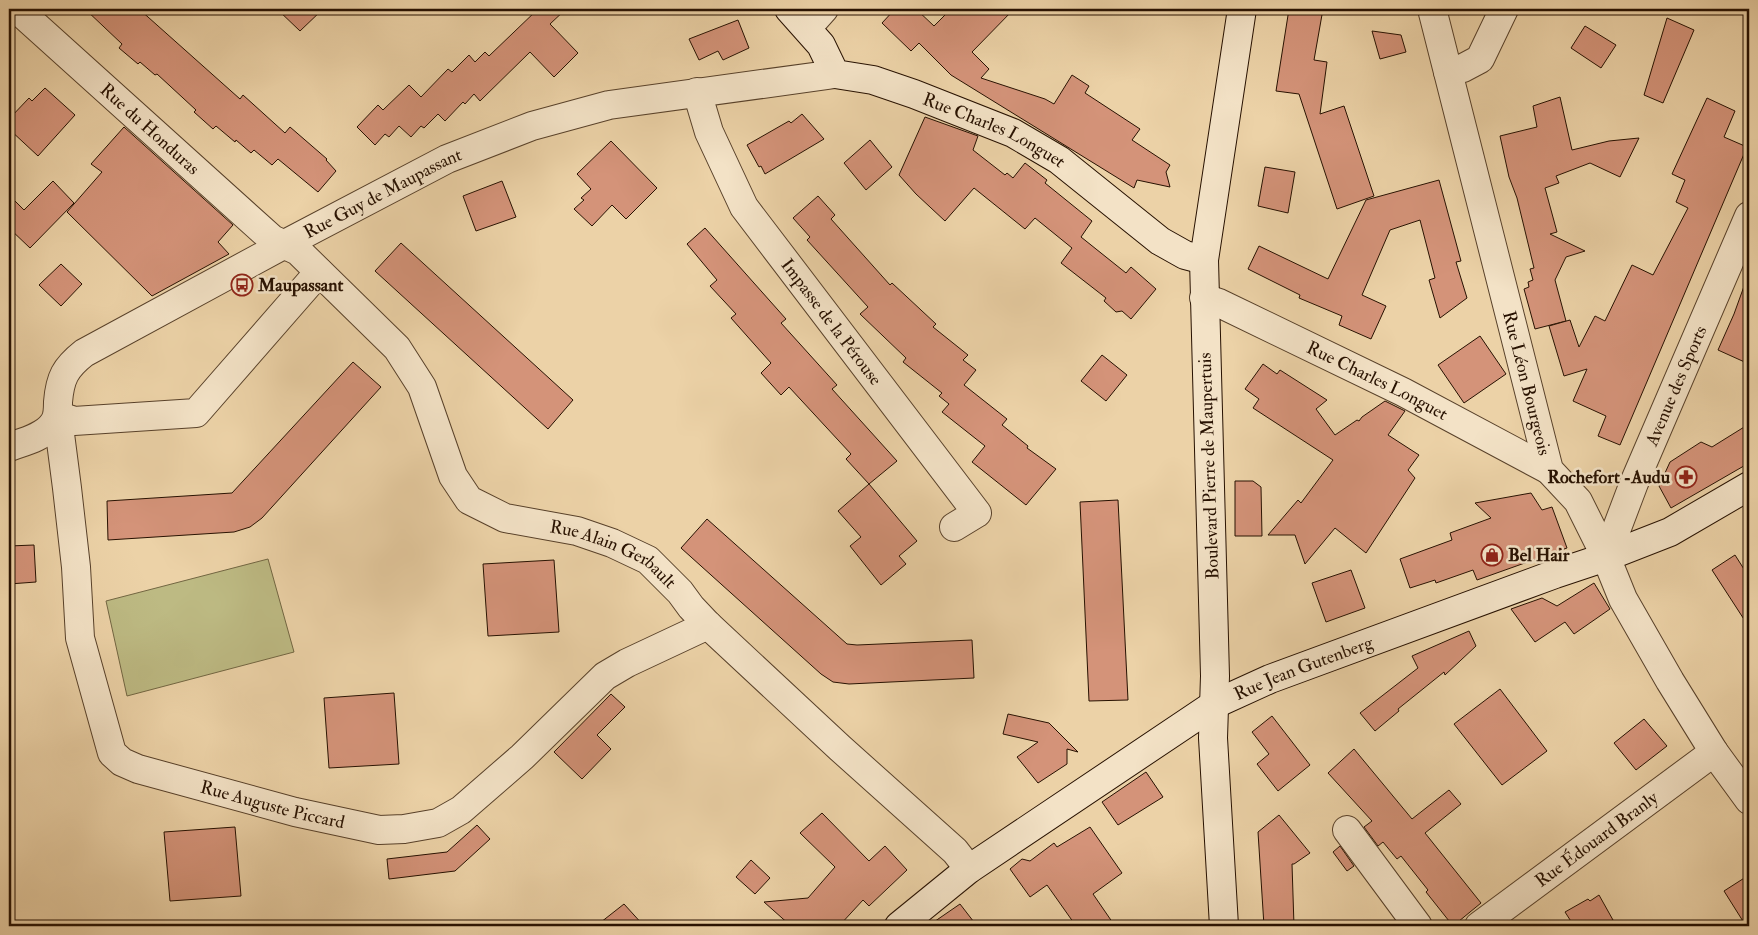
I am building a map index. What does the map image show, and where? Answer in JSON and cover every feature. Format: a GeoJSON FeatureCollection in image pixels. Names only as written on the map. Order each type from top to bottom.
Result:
{"type":"FeatureCollection","features":[{"type":"Feature","properties":{"kind":"street","name":"Rue du Honduras"},"geometry":{"type":"LineString","coordinates":[[17,9],[272,238],[285,244]]}},
{"type":"Feature","properties":{"kind":"street","name":"Boulevard Pierre de Maupertuis"},"geometry":{"type":"LineString","coordinates":[[1224,926],[1213,738],[1215,704],[1204,260],[1242,9]]}},
{"type":"Feature","properties":{"kind":"street","name":"Rue Léon Bourgeois"},"geometry":{"type":"LineString","coordinates":[[1432,9],[1549,470],[1578,501],[1606,557],[1623,599],[1670,681],[1714,752],[1749,800]]}},
{"type":"Feature","properties":{"kind":"street"},"geometry":{"type":"LineString","coordinates":[[1448,72],[1464,68],[1480,59],[1504,9]]}},
{"type":"Feature","properties":{"kind":"street"},"geometry":{"type":"LineString","coordinates":[[806,15],[834,74]]}},
{"type":"Feature","properties":{"kind":"street","name":"Rue Guy de Maupassant"},"geometry":{"type":"LineString","coordinates":[[55,420],[65,372],[72,362],[84,353],[447,159],[532,126],[609,105],[834,74]]}},
{"type":"Feature","properties":{"kind":"street","name":"Rue Charles Longuet"},"geometry":{"type":"LineString","coordinates":[[834,74],[873,80],[1013,133],[1059,160],[1160,241],[1185,255],[1204,260]]}},
{"type":"Feature","properties":{"kind":"street","name":"Impasse de la Pérouse"},"geometry":{"type":"LineString","coordinates":[[697,92],[709,132],[744,207],[977,513],[954,527]]}},
{"type":"Feature","properties":{"kind":"street","name":"Avenue des Sports"},"geometry":{"type":"LineString","coordinates":[[1606,557],[1634,483],[1749,216]]}},
{"type":"Feature","properties":{"kind":"street","name":"Rue Alain Gerbault"},"geometry":{"type":"LineString","coordinates":[[285,244],[298,251],[397,348],[422,387],[453,476],[469,500],[505,518],[577,530],[612,543],[648,560],[680,592],[708,625],[840,748],[955,851],[969,869]]}},
{"type":"Feature","properties":{"kind":"street"},"geometry":{"type":"LineString","coordinates":[[9,447],[29,440],[43,432],[55,420],[74,421],[196,413],[319,272]]}},
{"type":"Feature","properties":{"kind":"street","name":"Rue Charles Longuet"},"geometry":{"type":"LineString","coordinates":[[1204,298],[1403,392],[1549,470]]}},
{"type":"Feature","properties":{"kind":"street","name":"Rue Auguste Piccard"},"geometry":{"type":"LineString","coordinates":[[55,420],[60,434],[67,488],[76,567],[80,638],[112,753],[122,762],[138,769],[296,812],[379,830],[404,829],[438,824],[461,810],[522,757],[605,676],[627,663],[708,625]]}},
{"type":"Feature","properties":{"kind":"street","name":"Rue Jean Gutenberg"},"geometry":{"type":"LineString","coordinates":[[899,926],[969,869],[1215,704],[1270,679],[1670,532],[1749,486]]}},
{"type":"Feature","properties":{"kind":"street","name":"Rue Édouard Branly"},"geometry":{"type":"LineString","coordinates":[[1479,926],[1714,752]]}},
{"type":"Feature","properties":{"kind":"street"},"geometry":{"type":"LineString","coordinates":[[1347,830],[1418,926]]}},
{"type":"Feature","properties":{"kind":"shaded area"},"geometry":{"type":"Polygon","coordinates":[[[268,559],[294,652],[127,696],[106,601],[268,559]]]}},
{"type":"Feature","properties":{"kind":"building"},"geometry":{"type":"Polygon","coordinates":[[[85,9],[139,9],[240,99],[243,95],[285,133],[290,127],[327,159],[336,171],[318,192],[278,159],[272,165],[254,150],[251,153],[236,140],[235,142],[216,126],[213,129],[194,112],[196,110],[157,74],[155,75],[140,62],[138,64],[119,48],[122,44],[85,9]]]}},
{"type":"Feature","properties":{"kind":"building"},"geometry":{"type":"Polygon","coordinates":[[[277,9],[323,9],[300,31],[277,9]]]}},
{"type":"Feature","properties":{"kind":"building"},"geometry":{"type":"Polygon","coordinates":[[[538,9],[566,9],[550,24],[578,53],[554,77],[530,52],[480,101],[474,94],[465,104],[463,102],[445,121],[438,114],[424,128],[421,126],[411,137],[399,126],[389,137],[385,134],[375,145],[357,127],[378,105],[383,110],[409,85],[421,97],[448,69],[452,72],[469,55],[475,62],[485,52],[489,56],[538,9]]]}},
{"type":"Feature","properties":{"kind":"building"},"geometry":{"type":"Polygon","coordinates":[[[895,9],[916,9],[934,26],[951,9],[1014,9],[972,52],[989,69],[981,78],[1045,99],[1054,104],[1072,75],[1089,86],[1085,93],[1140,129],[1132,140],[1170,165],[1166,172],[1170,187],[1137,180],[1134,188],[951,75],[919,43],[911,51],[882,23],[895,9]]]}},
{"type":"Feature","properties":{"kind":"building"},"geometry":{"type":"Polygon","coordinates":[[[1289,9],[1323,9],[1314,60],[1327,62],[1320,114],[1344,106],[1374,196],[1337,209],[1299,94],[1276,91],[1289,9]]]}},
{"type":"Feature","properties":{"kind":"building"},"geometry":{"type":"Polygon","coordinates":[[[1667,18],[1694,30],[1663,103],[1644,95],[1667,18]]]}},
{"type":"Feature","properties":{"kind":"building"},"geometry":{"type":"Polygon","coordinates":[[[738,20],[749,48],[723,60],[718,51],[699,60],[689,39],[738,20]]]}},
{"type":"Feature","properties":{"kind":"building"},"geometry":{"type":"Polygon","coordinates":[[[1585,26],[1616,45],[1601,68],[1571,48],[1585,26]]]}},
{"type":"Feature","properties":{"kind":"building"},"geometry":{"type":"Polygon","coordinates":[[[1372,31],[1401,35],[1406,52],[1380,59],[1372,31]]]}},
{"type":"Feature","properties":{"kind":"building"},"geometry":{"type":"Polygon","coordinates":[[[45,88],[75,115],[38,156],[9,129],[9,119],[29,98],[32,101],[45,88]]]}},
{"type":"Feature","properties":{"kind":"building"},"geometry":{"type":"Polygon","coordinates":[[[1560,97],[1572,150],[1609,141],[1639,138],[1620,177],[1590,163],[1556,176],[1559,183],[1545,188],[1557,232],[1550,234],[1585,251],[1566,257],[1555,280],[1566,321],[1535,329],[1524,289],[1529,287],[1528,282],[1533,280],[1530,269],[1534,268],[1517,198],[1509,177],[1500,136],[1537,127],[1533,106],[1560,97]]]}},
{"type":"Feature","properties":{"kind":"building"},"geometry":{"type":"Polygon","coordinates":[[[1707,98],[1735,111],[1724,137],[1747,147],[1620,445],[1598,436],[1606,416],[1573,401],[1587,369],[1564,376],[1549,326],[1570,320],[1579,347],[1595,316],[1605,321],[1632,265],[1653,275],[1688,208],[1676,202],[1685,180],[1672,174],[1707,98]]]}},
{"type":"Feature","properties":{"kind":"building"},"geometry":{"type":"Polygon","coordinates":[[[802,114],[824,139],[765,174],[747,145],[789,121],[791,123],[802,114]]]}},
{"type":"Feature","properties":{"kind":"building"},"geometry":{"type":"Polygon","coordinates":[[[925,117],[978,136],[973,150],[1005,175],[1007,173],[1013,178],[1025,163],[1047,180],[1045,183],[1092,221],[1081,237],[1126,273],[1131,267],[1156,289],[1131,319],[1122,311],[1116,312],[1104,301],[1106,298],[1061,263],[1072,248],[1035,218],[1025,229],[974,188],[945,221],[916,194],[899,175],[925,117]]]}},
{"type":"Feature","properties":{"kind":"building"},"geometry":{"type":"Polygon","coordinates":[[[124,127],[233,225],[218,242],[229,254],[152,296],[67,212],[102,172],[91,164],[124,127]]]}},
{"type":"Feature","properties":{"kind":"building"},"geometry":{"type":"Polygon","coordinates":[[[870,140],[892,167],[866,190],[844,163],[870,140]]]}},
{"type":"Feature","properties":{"kind":"building"},"geometry":{"type":"Polygon","coordinates":[[[611,141],[657,188],[626,219],[612,205],[592,226],[574,209],[584,200],[581,198],[591,189],[577,174],[611,141]]]}},
{"type":"Feature","properties":{"kind":"building"},"geometry":{"type":"Polygon","coordinates":[[[1265,167],[1295,172],[1288,213],[1258,206],[1265,167]]]}},
{"type":"Feature","properties":{"kind":"building"},"geometry":{"type":"Polygon","coordinates":[[[1439,180],[1461,261],[1456,262],[1467,298],[1440,318],[1429,280],[1435,278],[1420,220],[1390,230],[1362,295],[1386,306],[1371,339],[1339,325],[1342,316],[1299,298],[1300,295],[1248,269],[1259,246],[1328,279],[1366,200],[1439,180]]]}},
{"type":"Feature","properties":{"kind":"building"},"geometry":{"type":"Polygon","coordinates":[[[53,181],[74,203],[30,248],[9,228],[9,195],[24,210],[53,181]]]}},
{"type":"Feature","properties":{"kind":"building"},"geometry":{"type":"Polygon","coordinates":[[[502,181],[516,217],[476,231],[463,196],[502,181]]]}},
{"type":"Feature","properties":{"kind":"building"},"geometry":{"type":"Polygon","coordinates":[[[818,196],[835,215],[831,219],[890,285],[892,283],[936,324],[933,327],[968,355],[963,360],[976,370],[964,385],[1007,419],[1002,425],[1028,446],[1027,448],[1056,469],[1026,505],[972,462],[985,446],[942,412],[949,404],[939,396],[942,393],[903,362],[906,358],[860,314],[868,307],[807,240],[810,237],[793,218],[818,196]]]}},
{"type":"Feature","properties":{"kind":"building"},"geometry":{"type":"Polygon","coordinates":[[[705,228],[786,319],[781,323],[837,385],[832,389],[897,461],[869,484],[846,459],[851,454],[789,387],[781,395],[761,373],[771,363],[731,318],[736,314],[710,286],[717,280],[687,244],[705,228]]]}},
{"type":"Feature","properties":{"kind":"building"},"geometry":{"type":"Polygon","coordinates":[[[401,243],[573,400],[548,429],[375,271],[401,243]]]}},
{"type":"Feature","properties":{"kind":"building"},"geometry":{"type":"Polygon","coordinates":[[[61,264],[82,284],[61,306],[39,285],[61,264]]]}},
{"type":"Feature","properties":{"kind":"building"},"geometry":{"type":"Polygon","coordinates":[[[1747,278],[1749,278],[1749,364],[1718,350],[1747,278]]]}},
{"type":"Feature","properties":{"kind":"building"},"geometry":{"type":"Polygon","coordinates":[[[1480,336],[1506,374],[1464,403],[1438,365],[1480,336]]]}},
{"type":"Feature","properties":{"kind":"building"},"geometry":{"type":"Polygon","coordinates":[[[1102,355],[1127,375],[1106,401],[1081,381],[1102,355]]]}},
{"type":"Feature","properties":{"kind":"building"},"geometry":{"type":"Polygon","coordinates":[[[353,362],[381,387],[262,518],[250,527],[234,532],[108,540],[107,501],[232,493],[353,362]]]}},
{"type":"Feature","properties":{"kind":"building"},"geometry":{"type":"Polygon","coordinates":[[[1263,364],[1277,374],[1280,370],[1327,400],[1316,409],[1335,435],[1357,420],[1359,421],[1385,401],[1405,411],[1388,435],[1419,455],[1408,470],[1415,478],[1366,553],[1335,528],[1305,564],[1295,535],[1268,535],[1298,500],[1301,503],[1333,460],[1253,408],[1259,399],[1245,389],[1263,364]]]}},
{"type":"Feature","properties":{"kind":"building"},"geometry":{"type":"Polygon","coordinates":[[[1749,424],[1749,463],[1671,508],[1659,486],[1670,462],[1701,442],[1712,447],[1749,424]]]}},
{"type":"Feature","properties":{"kind":"building"},"geometry":{"type":"Polygon","coordinates":[[[1235,481],[1253,481],[1261,487],[1262,536],[1235,536],[1235,481]]]}},
{"type":"Feature","properties":{"kind":"building"},"geometry":{"type":"Polygon","coordinates":[[[869,484],[917,541],[899,556],[906,564],[881,585],[850,546],[861,537],[838,511],[869,484]]]}},
{"type":"Feature","properties":{"kind":"building"},"geometry":{"type":"Polygon","coordinates":[[[1531,493],[1542,510],[1552,507],[1567,548],[1477,580],[1473,570],[1436,583],[1435,580],[1410,588],[1400,559],[1452,540],[1450,533],[1491,518],[1475,503],[1531,493]]]}},
{"type":"Feature","properties":{"kind":"building"},"geometry":{"type":"Polygon","coordinates":[[[1118,500],[1128,700],[1089,701],[1080,502],[1118,500]]]}},
{"type":"Feature","properties":{"kind":"building"},"geometry":{"type":"Polygon","coordinates":[[[707,519],[847,644],[972,640],[974,678],[849,684],[833,682],[821,674],[681,548],[707,519]]]}},
{"type":"Feature","properties":{"kind":"building"},"geometry":{"type":"Polygon","coordinates":[[[34,545],[36,582],[9,584],[9,546],[34,545]]]}},
{"type":"Feature","properties":{"kind":"building"},"geometry":{"type":"Polygon","coordinates":[[[1735,555],[1749,577],[1749,627],[1712,570],[1735,555]]]}},
{"type":"Feature","properties":{"kind":"building"},"geometry":{"type":"Polygon","coordinates":[[[554,560],[559,632],[488,636],[483,564],[554,560]]]}},
{"type":"Feature","properties":{"kind":"building"},"geometry":{"type":"Polygon","coordinates":[[[1351,570],[1365,608],[1326,622],[1312,583],[1351,570]]]}},
{"type":"Feature","properties":{"kind":"building"},"geometry":{"type":"Polygon","coordinates":[[[1594,583],[1610,609],[1574,634],[1565,622],[1535,642],[1511,609],[1542,598],[1557,606],[1594,583]]]}},
{"type":"Feature","properties":{"kind":"building"},"geometry":{"type":"Polygon","coordinates":[[[1469,631],[1476,646],[1445,675],[1444,672],[1398,709],[1399,711],[1375,731],[1360,713],[1418,668],[1412,656],[1469,631]]]}},
{"type":"Feature","properties":{"kind":"building"},"geometry":{"type":"Polygon","coordinates":[[[1500,689],[1547,751],[1502,785],[1454,724],[1500,689]]]}},
{"type":"Feature","properties":{"kind":"building"},"geometry":{"type":"Polygon","coordinates":[[[394,693],[399,764],[329,768],[324,698],[394,693]]]}},
{"type":"Feature","properties":{"kind":"building"},"geometry":{"type":"Polygon","coordinates":[[[611,694],[625,707],[597,735],[611,749],[582,779],[554,752],[611,694]]]}},
{"type":"Feature","properties":{"kind":"building"},"geometry":{"type":"Polygon","coordinates":[[[1008,714],[1049,723],[1078,752],[1067,749],[1067,764],[1038,783],[1017,757],[1038,742],[1003,734],[1008,714]]]}},
{"type":"Feature","properties":{"kind":"building"},"geometry":{"type":"Polygon","coordinates":[[[1272,716],[1310,765],[1278,791],[1257,764],[1269,754],[1252,732],[1272,716]]]}},
{"type":"Feature","properties":{"kind":"building"},"geometry":{"type":"Polygon","coordinates":[[[1644,719],[1667,746],[1636,770],[1614,743],[1644,719]]]}},
{"type":"Feature","properties":{"kind":"building"},"geometry":{"type":"Polygon","coordinates":[[[1354,749],[1412,819],[1449,790],[1461,804],[1425,833],[1481,903],[1453,926],[1401,856],[1397,859],[1383,842],[1378,846],[1364,827],[1372,821],[1328,773],[1354,749]]]}},
{"type":"Feature","properties":{"kind":"building"},"geometry":{"type":"Polygon","coordinates":[[[1146,772],[1163,797],[1118,825],[1102,802],[1146,772]]]}},
{"type":"Feature","properties":{"kind":"building"},"geometry":{"type":"Polygon","coordinates":[[[822,813],[869,861],[885,846],[907,870],[869,906],[863,900],[839,926],[791,926],[764,902],[808,898],[835,867],[800,833],[822,813]]]}},
{"type":"Feature","properties":{"kind":"building"},"geometry":{"type":"Polygon","coordinates":[[[1279,815],[1310,853],[1292,864],[1294,926],[1264,926],[1258,832],[1279,815]]]}},
{"type":"Feature","properties":{"kind":"building"},"geometry":{"type":"Polygon","coordinates":[[[477,825],[490,839],[455,871],[389,879],[387,859],[447,852],[477,825]]]}},
{"type":"Feature","properties":{"kind":"building"},"geometry":{"type":"Polygon","coordinates":[[[235,827],[241,896],[170,901],[164,832],[235,827]]]}},
{"type":"Feature","properties":{"kind":"building"},"geometry":{"type":"Polygon","coordinates":[[[1090,827],[1122,873],[1093,894],[1115,926],[1076,926],[1047,885],[1030,897],[1010,869],[1022,859],[1030,861],[1054,843],[1057,847],[1090,827]]]}},
{"type":"Feature","properties":{"kind":"building"},"geometry":{"type":"Polygon","coordinates":[[[1340,846],[1354,866],[1347,871],[1333,852],[1340,846]]]}},
{"type":"Feature","properties":{"kind":"building"},"geometry":{"type":"Polygon","coordinates":[[[751,860],[770,878],[755,894],[736,877],[751,860]]]}},
{"type":"Feature","properties":{"kind":"building"},"geometry":{"type":"Polygon","coordinates":[[[1749,875],[1749,926],[1746,926],[1724,891],[1749,875]]]}},
{"type":"Feature","properties":{"kind":"building"},"geometry":{"type":"Polygon","coordinates":[[[1599,895],[1613,920],[1601,926],[1574,926],[1565,912],[1599,895]]]}},
{"type":"Feature","properties":{"kind":"building"},"geometry":{"type":"Polygon","coordinates":[[[624,904],[644,926],[596,926],[624,904]]]}},
{"type":"Feature","properties":{"kind":"building"},"geometry":{"type":"Polygon","coordinates":[[[960,904],[977,926],[928,926],[960,904]]]}},
{"type":"Feature","properties":{"kind":"place","name":"Maupassant"},"geometry":{"type":"Point","coordinates":[242,285]}},
{"type":"Feature","properties":{"kind":"place","name":"Rochefort -Audu"},"geometry":{"type":"Point","coordinates":[1686,477]}},
{"type":"Feature","properties":{"kind":"place","name":"Bel Hair"},"geometry":{"type":"Point","coordinates":[1492,555]}}]}
